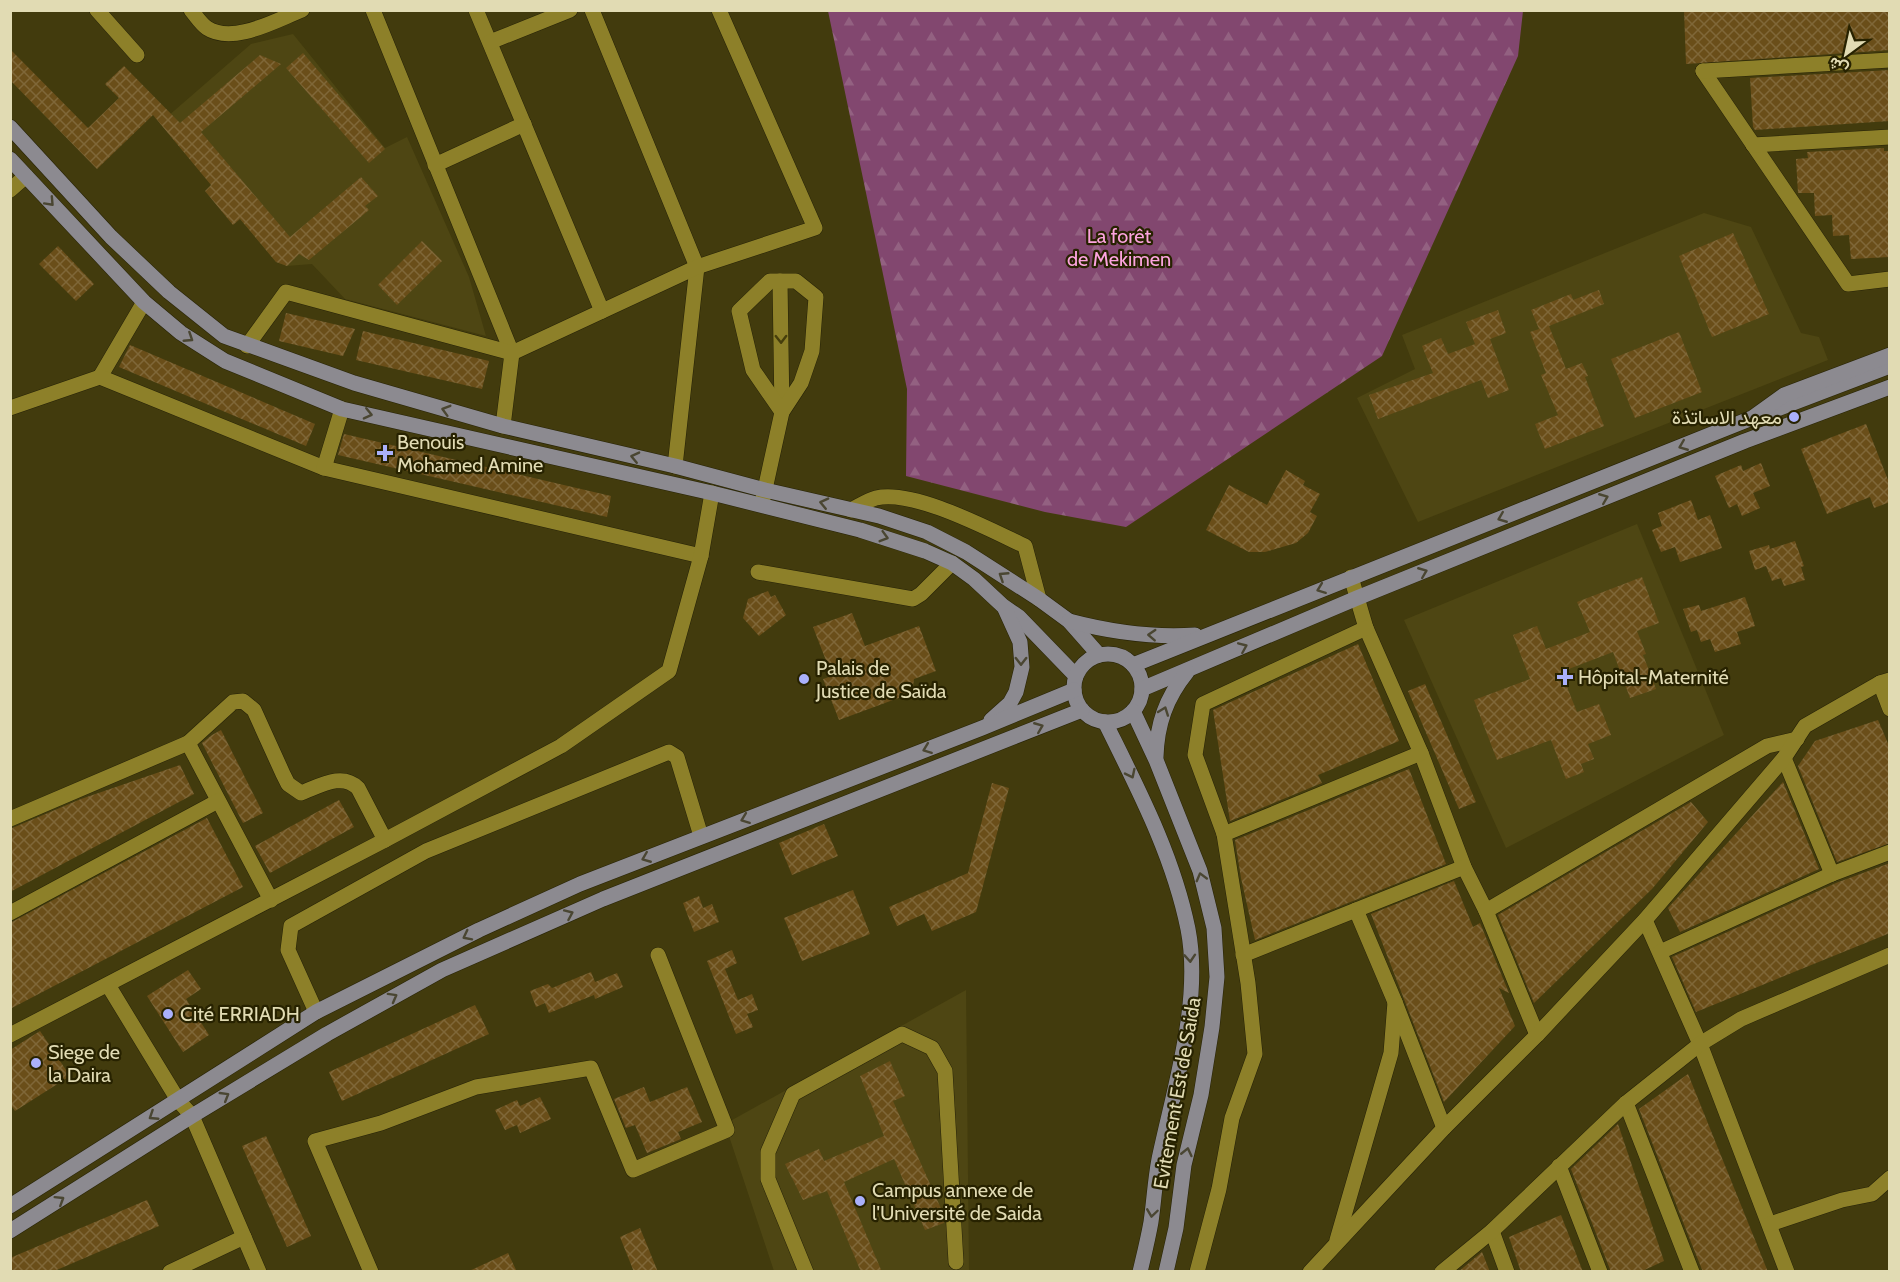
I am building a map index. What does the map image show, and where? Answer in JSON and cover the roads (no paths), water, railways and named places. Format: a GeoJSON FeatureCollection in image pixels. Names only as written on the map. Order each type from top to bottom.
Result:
{"type":"FeatureCollection","features":[{"type":"Feature","properties":{"kind":"main road"},"geometry":{"type":"LineString","coordinates":[[10,127],[111,237],[169,292],[224,336],[354,384],[503,426],[675,466],[851,510],[927,532],[966,552],[1039,599],[1069,621],[1099,655]]}},
{"type":"Feature","properties":{"kind":"main road"},"geometry":{"type":"LineString","coordinates":[[10,159],[144,302],[181,333],[225,361],[342,409],[711,493],[925,550],[952,563],[1019,617],[1075,683]]}},
{"type":"Feature","properties":{"kind":"main road"},"geometry":{"type":"LineString","coordinates":[[1752,418],[1784,394],[1890,355]]}},
{"type":"Feature","properties":{"kind":"main road"},"geometry":{"type":"LineString","coordinates":[[1133,665],[1752,418],[1890,366]]}},
{"type":"Feature","properties":{"kind":"main road"},"geometry":{"type":"LineString","coordinates":[[1744,441],[1799,412],[1890,376]]}},
{"type":"Feature","properties":{"kind":"main road"},"geometry":{"type":"LineString","coordinates":[[1142,688],[1744,441],[1890,387]]}},
{"type":"Feature","properties":{"kind":"main road"},"geometry":{"type":"LineString","coordinates":[[982,728],[1010,703],[1020,680],[1022,654],[1020,642],[1003,606]]}},
{"type":"Feature","properties":{"kind":"main road"},"geometry":{"type":"LineString","coordinates":[[1069,621],[1125,633],[1182,636],[1210,633]]}},
{"type":"Feature","properties":{"kind":"main road"},"geometry":{"type":"LineString","coordinates":[[1114,654],[1128,660],[1140,676],[1142,688],[1138,703],[1133,711],[1117,720],[1105,722],[1093,718],[1082,710],[1076,700],[1075,683],[1083,665],[1099,655],[1114,654]]}},
{"type":"Feature","properties":{"kind":"main road"},"geometry":{"type":"LineString","coordinates":[[1156,760],[1160,721],[1167,702],[1189,670]]}},
{"type":"Feature","properties":{"kind":"main road"},"geometry":{"type":"LineString","coordinates":[[10,1206],[316,1012],[479,930],[580,884],[982,728],[1075,683]]}},
{"type":"Feature","properties":{"kind":"main road"},"geometry":{"type":"LineString","coordinates":[[10,1231],[327,1034],[452,965],[603,899],[1082,710]]}},
{"type":"Feature","properties":{"kind":"main road","name":"Evitement Est de Saida"},"geometry":{"type":"LineString","coordinates":[[1133,711],[1156,760],[1200,871],[1214,928],[1217,977],[1201,1095],[1184,1166],[1176,1228],[1166,1272]]}},
{"type":"Feature","properties":{"kind":"main road"},"geometry":{"type":"LineString","coordinates":[[1105,722],[1156,827],[1176,878],[1189,943],[1191,976],[1187,1024],[1176,1090],[1159,1161],[1140,1272]]}},
{"type":"Feature","properties":{"kind":"street"},"geometry":{"type":"LineString","coordinates":[[97,10],[137,55]]}},
{"type":"Feature","properties":{"kind":"street"},"geometry":{"type":"LineString","coordinates":[[191,10],[207,28],[220,33],[236,35],[299,11]]}},
{"type":"Feature","properties":{"kind":"street"},"geometry":{"type":"LineString","coordinates":[[374,10],[512,353],[503,426]]}},
{"type":"Feature","properties":{"kind":"street"},"geometry":{"type":"LineString","coordinates":[[477,10],[602,311]]}},
{"type":"Feature","properties":{"kind":"street"},"geometry":{"type":"LineString","coordinates":[[490,42],[570,10]]}},
{"type":"Feature","properties":{"kind":"street"},"geometry":{"type":"LineString","coordinates":[[592,10],[697,267],[675,466]]}},
{"type":"Feature","properties":{"kind":"street"},"geometry":{"type":"LineString","coordinates":[[247,346],[286,292],[512,353],[697,267],[815,228],[719,10]]}},
{"type":"Feature","properties":{"kind":"street"},"geometry":{"type":"LineString","coordinates":[[1890,60],[1703,72],[1848,284],[1890,279]]}},
{"type":"Feature","properties":{"kind":"street"},"geometry":{"type":"LineString","coordinates":[[435,165],[524,124]]}},
{"type":"Feature","properties":{"kind":"street"},"geometry":{"type":"LineString","coordinates":[[1753,145],[1890,137]]}},
{"type":"Feature","properties":{"kind":"street"},"geometry":{"type":"LineString","coordinates":[[10,190],[26,176]]}},
{"type":"Feature","properties":{"kind":"street"},"geometry":{"type":"LineString","coordinates":[[770,281],[796,281],[816,297],[812,351],[801,383],[782,412],[753,370],[739,311],[770,281]]}},
{"type":"Feature","properties":{"kind":"street"},"geometry":{"type":"LineString","coordinates":[[762,506],[782,412],[780,281]]}},
{"type":"Feature","properties":{"kind":"street"},"geometry":{"type":"LineString","coordinates":[[10,408],[100,377],[144,302]]}},
{"type":"Feature","properties":{"kind":"street"},"geometry":{"type":"LineString","coordinates":[[100,377],[324,468],[701,556]]}},
{"type":"Feature","properties":{"kind":"street"},"geometry":{"type":"LineString","coordinates":[[324,468],[342,409]]}},
{"type":"Feature","properties":{"kind":"street"},"geometry":{"type":"LineString","coordinates":[[10,1035],[561,746],[669,670],[701,556],[711,493]]}},
{"type":"Feature","properties":{"kind":"street"},"geometry":{"type":"LineString","coordinates":[[851,510],[876,498],[897,497],[946,510],[1025,546],[1039,599]]}},
{"type":"Feature","properties":{"kind":"street"},"geometry":{"type":"LineString","coordinates":[[758,572],[913,599],[952,563]]}},
{"type":"Feature","properties":{"kind":"street"},"geometry":{"type":"LineString","coordinates":[[1351,577],[1366,628],[1421,753],[1464,867],[1486,911],[1537,1035]]}},
{"type":"Feature","properties":{"kind":"street"},"geometry":{"type":"LineString","coordinates":[[1197,1272],[1219,1189],[1232,1118],[1256,1054],[1248,983],[1224,834],[1195,755],[1203,704],[1366,628]]}},
{"type":"Feature","properties":{"kind":"street"},"geometry":{"type":"LineString","coordinates":[[1310,1272],[1444,1128],[1537,1035],[1644,920],[1785,758],[1805,726],[1885,681],[1890,709]]}},
{"type":"Feature","properties":{"kind":"street"},"geometry":{"type":"LineString","coordinates":[[10,819],[188,743],[234,702],[243,701],[254,710],[288,784],[301,793],[343,779],[352,781],[358,788],[385,840]]}},
{"type":"Feature","properties":{"kind":"street"},"geometry":{"type":"LineString","coordinates":[[1486,911],[1767,746],[1797,739]]}},
{"type":"Feature","properties":{"kind":"street"},"geometry":{"type":"LineString","coordinates":[[188,743],[271,900]]}},
{"type":"Feature","properties":{"kind":"street"},"geometry":{"type":"LineString","coordinates":[[316,1012],[288,950],[291,926],[426,851],[669,752],[677,758],[700,836]]}},
{"type":"Feature","properties":{"kind":"street"},"geometry":{"type":"LineString","coordinates":[[1224,834],[1421,753]]}},
{"type":"Feature","properties":{"kind":"street"},"geometry":{"type":"LineString","coordinates":[[1785,758],[1832,874]]}},
{"type":"Feature","properties":{"kind":"street"},"geometry":{"type":"LineString","coordinates":[[10,913],[218,801]]}},
{"type":"Feature","properties":{"kind":"street"},"geometry":{"type":"LineString","coordinates":[[1660,952],[1832,874],[1890,852]]}},
{"type":"Feature","properties":{"kind":"street"},"geometry":{"type":"LineString","coordinates":[[1243,956],[1464,867]]}},
{"type":"Feature","properties":{"kind":"street"},"geometry":{"type":"LineString","coordinates":[[1356,910],[1444,1128]]}},
{"type":"Feature","properties":{"kind":"street"},"geometry":{"type":"LineString","coordinates":[[1644,920],[1700,1044],[1787,1272]]}},
{"type":"Feature","properties":{"kind":"street"},"geometry":{"type":"LineString","coordinates":[[371,1272],[315,1141],[381,1123],[476,1086],[591,1068],[633,1170],[727,1130],[658,955]]}},
{"type":"Feature","properties":{"kind":"street"},"geometry":{"type":"LineString","coordinates":[[1442,1272],[1492,1231],[1626,1103],[1700,1044],[1741,1019],[1890,955]]}},
{"type":"Feature","properties":{"kind":"street"},"geometry":{"type":"LineString","coordinates":[[108,985],[178,1100],[192,1116],[259,1272]]}},
{"type":"Feature","properties":{"kind":"street"},"geometry":{"type":"LineString","coordinates":[[1336,1244],[1391,1053],[1395,1002]]}},
{"type":"Feature","properties":{"kind":"street"},"geometry":{"type":"LineString","coordinates":[[806,1272],[768,1179],[768,1152],[793,1094],[902,1034],[932,1048],[945,1071],[956,1262]]}},
{"type":"Feature","properties":{"kind":"street"},"geometry":{"type":"LineString","coordinates":[[1626,1103],[1692,1272]]}},
{"type":"Feature","properties":{"kind":"street"},"geometry":{"type":"LineString","coordinates":[[1559,1166],[1600,1272]]}},
{"type":"Feature","properties":{"kind":"street"},"geometry":{"type":"LineString","coordinates":[[1770,1224],[1842,1200],[1872,1194],[1890,1178]]}},
{"type":"Feature","properties":{"kind":"street"},"geometry":{"type":"LineString","coordinates":[[1492,1231],[1507,1272]]}},
{"type":"Feature","properties":{"kind":"street"},"geometry":{"type":"LineString","coordinates":[[170,1272],[244,1237]]}},
{"type":"Feature","properties":{"kind":"place","name":"معهد الاساتذة"},"geometry":{"type":"Point","coordinates":[1794,417]}},
{"type":"Feature","properties":{"kind":"place","name":"Benouis Mohamed Amine"},"geometry":{"type":"Point","coordinates":[385,453]}},
{"type":"Feature","properties":{"kind":"place","name":"Hôpital-Maternité"},"geometry":{"type":"Point","coordinates":[1565,677]}},
{"type":"Feature","properties":{"kind":"place","name":"Palais de Justice de Saïda"},"geometry":{"type":"Point","coordinates":[804,679]}},
{"type":"Feature","properties":{"kind":"place","name":"Cité ERRIADH"},"geometry":{"type":"Point","coordinates":[168,1014]}},
{"type":"Feature","properties":{"kind":"place","name":"Siege de la Daira"},"geometry":{"type":"Point","coordinates":[36,1063]}},
{"type":"Feature","properties":{"kind":"place","name":"Campus annexe de l'Université de Saida"},"geometry":{"type":"Point","coordinates":[860,1201]}},
{"type":"Feature","properties":{"kind":"park label","name":"La forêt de Mekimen"},"geometry":{"type":"Point","coordinates":[1119,248]}}]}
